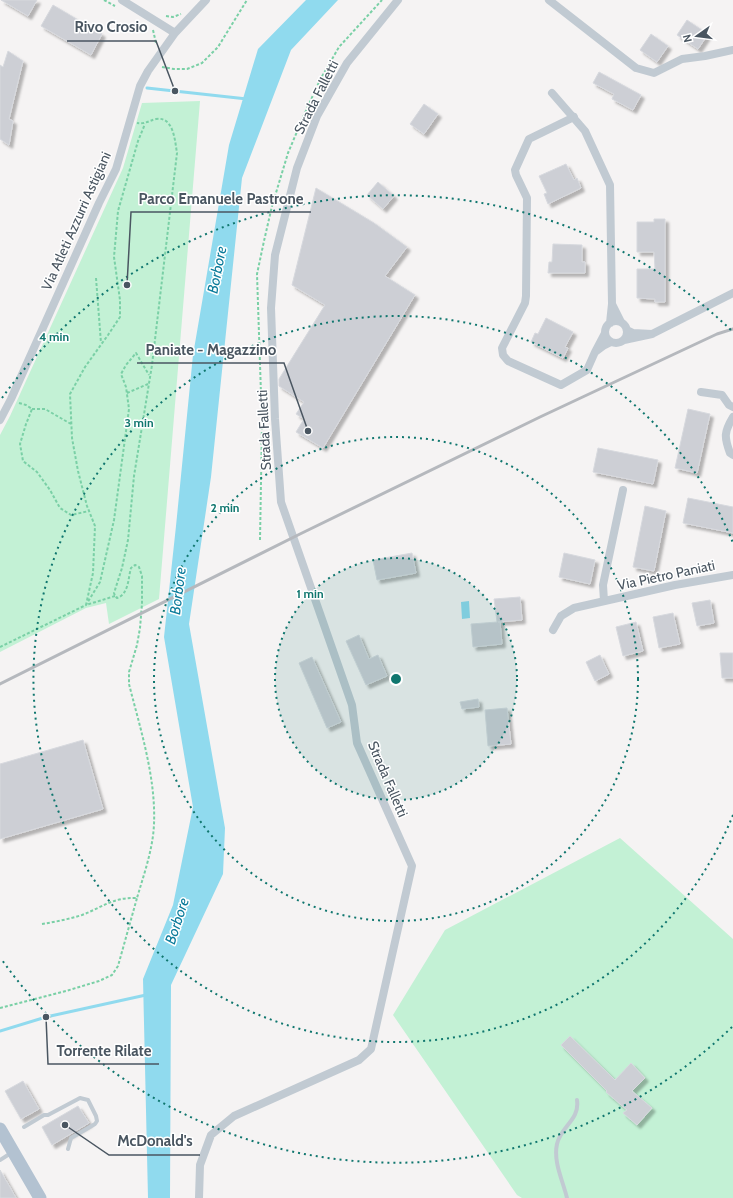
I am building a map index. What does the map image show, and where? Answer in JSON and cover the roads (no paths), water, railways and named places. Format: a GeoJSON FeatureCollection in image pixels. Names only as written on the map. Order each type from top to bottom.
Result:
{"type":"FeatureCollection","features":[{"type":"Feature","properties":{"kind":"main road"},"geometry":{"type":"LineString","coordinates":[[0,1129],[40,1198]]}},
{"type":"Feature","properties":{"kind":"street"},"geometry":{"type":"LineString","coordinates":[[122,0],[175,33]]}},
{"type":"Feature","properties":{"kind":"street","name":"Via Atleti Azzurri Astigiani"},"geometry":{"type":"LineString","coordinates":[[0,420],[116,169],[140,86],[148,71],[175,33],[206,0]]}},
{"type":"Feature","properties":{"kind":"street","name":"Strada Falletti"},"geometry":{"type":"LineString","coordinates":[[199,1198],[200,1165],[211,1135],[234,1116],[359,1060],[371,1049],[412,866],[357,743],[352,705],[281,502],[271,308],[275,255],[297,168],[315,120],[347,63],[398,0]]}},
{"type":"Feature","properties":{"kind":"street"},"geometry":{"type":"LineString","coordinates":[[549,0],[636,68],[654,73],[682,59],[733,50]]}},
{"type":"Feature","properties":{"kind":"street"},"geometry":{"type":"LineString","coordinates":[[552,93],[574,117],[585,131],[610,185],[612,304],[610,323],[607,326],[587,370],[561,384],[508,361],[503,355],[502,348],[525,303],[526,296],[527,198],[515,170],[529,140],[574,117]]}},
{"type":"Feature","properties":{"kind":"street"},"geometry":{"type":"LineString","coordinates":[[595,352],[611,342],[618,343],[624,340],[652,334],[733,293]]}},
{"type":"Feature","properties":{"kind":"street"},"geometry":{"type":"LineString","coordinates":[[612,304],[627,330],[633,333],[652,334]]}},
{"type":"Feature","properties":{"kind":"street"},"geometry":{"type":"LineString","coordinates":[[610,323],[617,321],[621,322]]}},
{"type":"Feature","properties":{"kind":"street"},"geometry":{"type":"LineString","coordinates":[[624,340],[627,330]]}},
{"type":"Feature","properties":{"kind":"street"},"geometry":{"type":"LineString","coordinates":[[605,333],[608,340],[611,342]]}},
{"type":"Feature","properties":{"kind":"street"},"geometry":{"type":"LineString","coordinates":[[701,392],[722,396],[729,405],[733,407]]}},
{"type":"Feature","properties":{"kind":"street"},"geometry":{"type":"LineString","coordinates":[[733,417],[726,429],[726,442],[730,453],[733,455]]}},
{"type":"Feature","properties":{"kind":"street","name":"Via Pietro Paniati"},"geometry":{"type":"LineString","coordinates":[[604,601],[603,585],[623,490]]}},
{"type":"Feature","properties":{"kind":"street","name":"Via Pietro Paniati"},"geometry":{"type":"LineString","coordinates":[[553,630],[561,616],[574,608],[675,585],[733,575]]}},
{"type":"Feature","properties":{"kind":"lane"},"geometry":{"type":"LineString","coordinates":[[24,1127],[44,1115],[48,1115],[80,1098],[88,1100],[97,1121],[95,1124],[71,1138],[68,1149]]}},
{"type":"Feature","properties":{"kind":"lane"},"geometry":{"type":"LineString","coordinates":[[567,1198],[559,1172],[556,1153],[557,1142],[575,1116],[578,1108],[577,1100]]}},
{"type":"Feature","properties":{"kind":"lane"},"geometry":{"type":"LineString","coordinates":[[0,1160],[13,1152]]}},
{"type":"Feature","properties":{"kind":"water","name":"Borbore"},"geometry":{"type":"Polygon","coordinates":[[[306,0],[338,0],[291,50],[242,178],[211,477],[189,624],[225,828],[223,874],[171,985],[170,1198],[148,1198],[143,979],[173,905],[193,807],[164,637],[193,355],[229,145],[258,49],[306,0]]]}},
{"type":"Feature","properties":{"kind":"water"},"geometry":{"type":"Polygon","coordinates":[[[469,601],[470,618],[462,619],[461,602],[469,601]]]}},
{"type":"Feature","properties":{"kind":"waterway"},"geometry":{"type":"LineString","coordinates":[[147,88],[247,99]]}},
{"type":"Feature","properties":{"kind":"waterway"},"geometry":{"type":"LineString","coordinates":[[0,1031],[46,1017],[146,995]]}},
{"type":"Feature","properties":{"kind":"railway"},"geometry":{"type":"LineString","coordinates":[[0,684],[300,534],[540,417],[717,334],[733,329]]}},
{"type":"Feature","properties":{"kind":"place","name":"Rivo Crosio"},"geometry":{"type":"Point","coordinates":[175,91]}},
{"type":"Feature","properties":{"kind":"place","name":"Parco Emanuele Pastrone"},"geometry":{"type":"Point","coordinates":[127,285]}},
{"type":"Feature","properties":{"kind":"place","name":"Paniate - Magazzino"},"geometry":{"type":"Point","coordinates":[308,431]}},
{"type":"Feature","properties":{"kind":"place","name":"Torrente Rilate"},"geometry":{"type":"Point","coordinates":[46,1017]}},
{"type":"Feature","properties":{"kind":"place","name":"McDonald's"},"geometry":{"type":"Point","coordinates":[65,1125]}}]}
